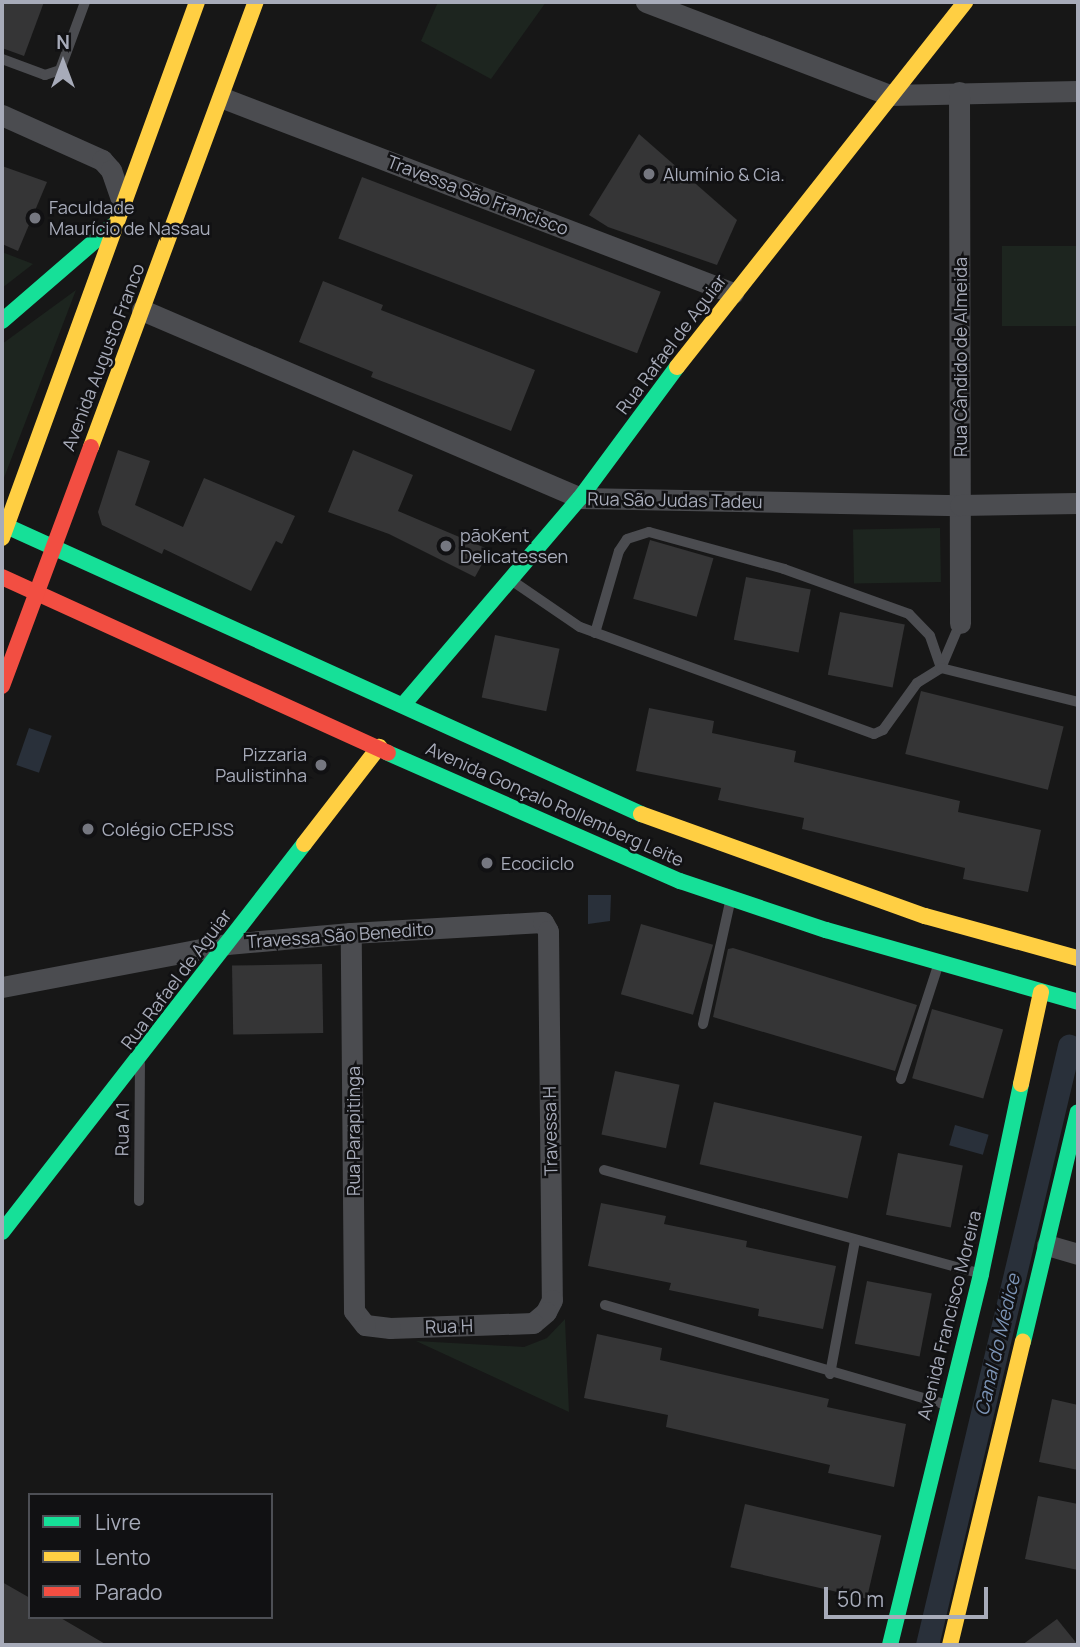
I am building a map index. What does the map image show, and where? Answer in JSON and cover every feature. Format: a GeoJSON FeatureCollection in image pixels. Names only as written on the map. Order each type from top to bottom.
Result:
{"type":"FeatureCollection","features":[{"type":"Feature","properties":{"kind":"main road","name":"Avenida Augusto Franco"},"geometry":{"type":"LineString","coordinates":[[3,529],[197,2]]}},
{"type":"Feature","properties":{"kind":"main road","name":"Avenida Augusto Franco"},"geometry":{"type":"LineString","coordinates":[[2,686],[51,548],[223,97],[256,2]]}},
{"type":"Feature","properties":{"kind":"main road","name":"Rua Rafael de Aguiar"},"geometry":{"type":"LineString","coordinates":[[403,705],[580,498],[733,293],[965,2]]}},
{"type":"Feature","properties":{"kind":"main road"},"geometry":{"type":"LineString","coordinates":[[2,321],[114,224]]}},
{"type":"Feature","properties":{"kind":"main road","name":"Avenida Gonçalo Rollemberg Leite"},"geometry":{"type":"LineString","coordinates":[[3,529],[403,705],[547,775],[686,834],[925,916],[1078,958]]}},
{"type":"Feature","properties":{"kind":"main road","name":"Avenida Gonçalo Rollemberg Leite"},"geometry":{"type":"LineString","coordinates":[[2,577],[379,747],[564,834],[731,898],[826,930],[1078,1002]]}},
{"type":"Feature","properties":{"kind":"main road","name":"Rua Rafael de Aguiar"},"geometry":{"type":"LineString","coordinates":[[2,1232],[140,1058],[379,747]]}},
{"type":"Feature","properties":{"kind":"main road"},"geometry":{"type":"LineString","coordinates":[[826,930],[817,902],[925,916]]}},
{"type":"Feature","properties":{"kind":"main road","name":"Avenida Francisco Moreira"},"geometry":{"type":"LineString","coordinates":[[890,1645],[946,1405],[981,1274],[1041,992]]}},
{"type":"Feature","properties":{"kind":"main road"},"geometry":{"type":"LineString","coordinates":[[950,1645],[1078,1112]]}},
{"type":"Feature","properties":{"kind":"street"},"geometry":{"type":"LineString","coordinates":[[646,2],[889,95],[1078,92]]}},
{"type":"Feature","properties":{"kind":"street","name":"Rua Cândido de Almeida"},"geometry":{"type":"LineString","coordinates":[[959,92],[960,623]]}},
{"type":"Feature","properties":{"kind":"street","name":"Travessa São Francisco"},"geometry":{"type":"LineString","coordinates":[[223,97],[733,293]]}},
{"type":"Feature","properties":{"kind":"street"},"geometry":{"type":"LineString","coordinates":[[2,115],[102,160],[111,170],[122,202]]}},
{"type":"Feature","properties":{"kind":"street","name":"Rua São Judas Tadeu"},"geometry":{"type":"LineString","coordinates":[[142,310],[580,498],[960,505],[1078,503]]}},
{"type":"Feature","properties":{"kind":"street","name":"Travessa São Benedito"},"geometry":{"type":"LineString","coordinates":[[2,986],[227,944],[351,933],[543,922],[548,931]]}},
{"type":"Feature","properties":{"kind":"street","name":"Travessa H"},"geometry":{"type":"LineString","coordinates":[[533,1323],[546,1312],[552,1300],[548,931]]}},
{"type":"Feature","properties":{"kind":"street","name":"Rua Parapitinga"},"geometry":{"type":"LineString","coordinates":[[351,933],[354,1311],[365,1325]]}},
{"type":"Feature","properties":{"kind":"street"},"geometry":{"type":"LineString","coordinates":[[1047,1245],[1078,1254]]}},
{"type":"Feature","properties":{"kind":"street","name":"Rua H"},"geometry":{"type":"LineString","coordinates":[[365,1325],[533,1323]]}},
{"type":"Feature","properties":{"kind":"lane"},"geometry":{"type":"LineString","coordinates":[[2,59],[46,75],[60,70],[85,2]]}},
{"type":"Feature","properties":{"kind":"lane"},"geometry":{"type":"LineString","coordinates":[[595,633],[619,551],[627,539],[649,532],[758,561],[909,614],[930,636],[941,668]]}},
{"type":"Feature","properties":{"kind":"lane"},"geometry":{"type":"LineString","coordinates":[[511,580],[559,615],[595,633],[874,734],[883,730],[916,683],[941,668],[960,623]]}},
{"type":"Feature","properties":{"kind":"lane"},"geometry":{"type":"LineString","coordinates":[[941,668],[1078,702]]}},
{"type":"Feature","properties":{"kind":"lane"},"geometry":{"type":"LineString","coordinates":[[703,1024],[731,898]]}},
{"type":"Feature","properties":{"kind":"lane"},"geometry":{"type":"LineString","coordinates":[[901,1079],[939,963]]}},
{"type":"Feature","properties":{"kind":"lane","name":"Rua A1"},"geometry":{"type":"LineString","coordinates":[[139,1201],[140,1058]]}},
{"type":"Feature","properties":{"kind":"lane"},"geometry":{"type":"LineString","coordinates":[[604,1170],[981,1274]]}},
{"type":"Feature","properties":{"kind":"lane"},"geometry":{"type":"LineString","coordinates":[[830,1374],[855,1241]]}},
{"type":"Feature","properties":{"kind":"lane"},"geometry":{"type":"LineString","coordinates":[[605,1305],[830,1374],[946,1405]]}},
{"type":"Feature","properties":{"kind":"shaded area"},"geometry":{"type":"Polygon","coordinates":[[[438,2],[546,2],[491,79],[421,41],[438,2]]]}},
{"type":"Feature","properties":{"kind":"shaded area"},"geometry":{"type":"Polygon","coordinates":[[[1002,246],[1078,246],[1078,326],[1002,326],[1002,246]]]}},
{"type":"Feature","properties":{"kind":"shaded area"},"geometry":{"type":"Polygon","coordinates":[[[2,252],[33,264],[2,288],[2,252]]]}},
{"type":"Feature","properties":{"kind":"shaded area"},"geometry":{"type":"Polygon","coordinates":[[[76,290],[2,483],[2,344],[76,290]]]}},
{"type":"Feature","properties":{"kind":"shaded area"},"geometry":{"type":"Polygon","coordinates":[[[940,528],[941,582],[854,584],[853,530],[940,528]]]}},
{"type":"Feature","properties":{"kind":"shaded area"},"geometry":{"type":"Polygon","coordinates":[[[29,728],[52,736],[39,773],[16,765],[29,728]]]}},
{"type":"Feature","properties":{"kind":"shaded area"},"geometry":{"type":"Polygon","coordinates":[[[588,895],[611,895],[610,921],[588,924],[588,895]]]}},
{"type":"Feature","properties":{"kind":"shaded area"},"geometry":{"type":"Polygon","coordinates":[[[955,1125],[989,1135],[983,1155],[949,1145],[955,1125]]]}},
{"type":"Feature","properties":{"kind":"shaded area"},"geometry":{"type":"Polygon","coordinates":[[[565,1319],[569,1412],[416,1341],[524,1347],[547,1338],[565,1319]]]}},
{"type":"Feature","properties":{"kind":"building"},"geometry":{"type":"Polygon","coordinates":[[[2,2],[44,2],[24,56],[2,48],[2,2]]]}},
{"type":"Feature","properties":{"kind":"building","name":"Alumínio & Cia."},"geometry":{"type":"Polygon","coordinates":[[[639,134],[737,220],[717,265],[608,227],[589,215],[639,134]]]}},
{"type":"Feature","properties":{"kind":"building","name":"Faculdade Maurício de Nassau"},"geometry":{"type":"Polygon","coordinates":[[[2,166],[47,182],[18,251],[2,244],[2,166]]]}},
{"type":"Feature","properties":{"kind":"building"},"geometry":{"type":"Polygon","coordinates":[[[362,177],[661,292],[637,353],[338,239],[362,177]]]}},
{"type":"Feature","properties":{"kind":"building"},"geometry":{"type":"Polygon","coordinates":[[[323,281],[383,305],[381,310],[535,370],[511,431],[371,377],[373,372],[299,342],[323,281]]]}},
{"type":"Feature","properties":{"kind":"building"},"geometry":{"type":"Polygon","coordinates":[[[118,450],[150,461],[135,505],[183,527],[204,478],[295,516],[282,544],[276,541],[251,591],[164,549],[162,554],[102,525],[98,512],[118,450]]]}},
{"type":"Feature","properties":{"kind":"building"},"geometry":{"type":"Polygon","coordinates":[[[353,450],[413,475],[398,511],[490,550],[475,577],[389,534],[328,512],[353,450]]]}},
{"type":"Feature","properties":{"kind":"building"},"geometry":{"type":"Polygon","coordinates":[[[650,540],[713,558],[697,617],[633,599],[650,540]]]}},
{"type":"Feature","properties":{"kind":"building"},"geometry":{"type":"Polygon","coordinates":[[[746,577],[811,590],[799,652],[734,640],[746,577]]]}},
{"type":"Feature","properties":{"kind":"building"},"geometry":{"type":"Polygon","coordinates":[[[840,612],[905,625],[893,687],[828,675],[840,612]]]}},
{"type":"Feature","properties":{"kind":"building"},"geometry":{"type":"Polygon","coordinates":[[[495,635],[560,649],[546,711],[482,698],[495,635]]]}},
{"type":"Feature","properties":{"kind":"building"},"geometry":{"type":"Polygon","coordinates":[[[921,691],[1064,727],[1048,790],[905,754],[921,691]]]}},
{"type":"Feature","properties":{"kind":"building"},"geometry":{"type":"Polygon","coordinates":[[[649,708],[714,721],[712,733],[796,751],[794,762],[960,801],[958,812],[1041,830],[1028,892],[963,879],[965,868],[802,829],[804,818],[718,800],[721,788],[636,771],[649,708]]]}},
{"type":"Feature","properties":{"kind":"building"},"geometry":{"type":"Polygon","coordinates":[[[641,924],[713,945],[693,1015],[621,994],[641,924]]]}},
{"type":"Feature","properties":{"kind":"building"},"geometry":{"type":"Polygon","coordinates":[[[733,948],[917,1005],[895,1071],[713,1017],[728,949],[733,948]]]}},
{"type":"Feature","properties":{"kind":"building"},"geometry":{"type":"Polygon","coordinates":[[[322,964],[323,1033],[233,1035],[232,966],[322,964]]]}},
{"type":"Feature","properties":{"kind":"building"},"geometry":{"type":"Polygon","coordinates":[[[932,1009],[1003,1029],[983,1099],[912,1078],[932,1009]]]}},
{"type":"Feature","properties":{"kind":"building"},"geometry":{"type":"Polygon","coordinates":[[[615,1071],[680,1085],[666,1148],[601,1135],[615,1071]]]}},
{"type":"Feature","properties":{"kind":"building"},"geometry":{"type":"Polygon","coordinates":[[[714,1102],[862,1136],[848,1199],[700,1164],[714,1102]]]}},
{"type":"Feature","properties":{"kind":"building"},"geometry":{"type":"Polygon","coordinates":[[[898,1153],[963,1166],[951,1227],[886,1215],[898,1153]]]}},
{"type":"Feature","properties":{"kind":"building"},"geometry":{"type":"Polygon","coordinates":[[[601,1203],[666,1216],[664,1224],[747,1241],[746,1247],[836,1266],[823,1329],[758,1316],[759,1309],[669,1290],[671,1283],[588,1266],[601,1203]]]}},
{"type":"Feature","properties":{"kind":"building"},"geometry":{"type":"Polygon","coordinates":[[[867,1281],[932,1294],[920,1356],[855,1344],[867,1281]]]}},
{"type":"Feature","properties":{"kind":"building"},"geometry":{"type":"Polygon","coordinates":[[[597,1334],[662,1348],[660,1360],[829,1399],[827,1407],[906,1424],[894,1487],[828,1473],[830,1465],[666,1427],[668,1415],[584,1398],[597,1334]]]}},
{"type":"Feature","properties":{"kind":"building"},"geometry":{"type":"Polygon","coordinates":[[[1052,1399],[1078,1405],[1078,1470],[1039,1462],[1052,1399]]]}},
{"type":"Feature","properties":{"kind":"building"},"geometry":{"type":"Polygon","coordinates":[[[1038,1496],[1078,1504],[1078,1570],[1025,1559],[1038,1496]]]}},
{"type":"Feature","properties":{"kind":"building"},"geometry":{"type":"Polygon","coordinates":[[[745,1504],[881,1535],[867,1599],[730,1567],[745,1504]]]}},
{"type":"Feature","properties":{"kind":"building"},"geometry":{"type":"Polygon","coordinates":[[[2,1582],[28,1597],[28,1619],[62,1619],[107,1645],[2,1645],[2,1582]]]}},
{"type":"Feature","properties":{"kind":"building"},"geometry":{"type":"Polygon","coordinates":[[[1057,1619],[1078,1645],[1022,1645],[1057,1619]]]}},
{"type":"Feature","properties":{"kind":"waterway","name":"Canal do Médice"},"geometry":{"type":"LineString","coordinates":[[927,1645],[1069,1046]]}},
{"type":"Feature","properties":{"kind":"traffic: fast"},"geometry":{"type":"LineString","coordinates":[[2,321],[112,226]]}},
{"type":"Feature","properties":{"kind":"traffic: fast"},"geometry":{"type":"LineString","coordinates":[[403,705],[580,498],[677,367]]}},
{"type":"Feature","properties":{"kind":"traffic: fast"},"geometry":{"type":"LineString","coordinates":[[2,524],[641,814]]}},
{"type":"Feature","properties":{"kind":"traffic: fast"},"geometry":{"type":"LineString","coordinates":[[388,753],[680,881],[826,930],[1078,1002]]}},
{"type":"Feature","properties":{"kind":"traffic: fast"},"geometry":{"type":"LineString","coordinates":[[2,1232],[304,844]]}},
{"type":"Feature","properties":{"kind":"traffic: fast"},"geometry":{"type":"LineString","coordinates":[[890,1645],[981,1274],[1021,1084]]}},
{"type":"Feature","properties":{"kind":"traffic: fast"},"geometry":{"type":"LineString","coordinates":[[1023,1342],[1078,1112]]}},
{"type":"Feature","properties":{"kind":"traffic: slow"},"geometry":{"type":"LineString","coordinates":[[2,538],[197,2]]}},
{"type":"Feature","properties":{"kind":"traffic: slow"},"geometry":{"type":"LineString","coordinates":[[91,447],[256,2]]}},
{"type":"Feature","properties":{"kind":"traffic: slow"},"geometry":{"type":"LineString","coordinates":[[677,367],[965,2]]}},
{"type":"Feature","properties":{"kind":"traffic: slow"},"geometry":{"type":"LineString","coordinates":[[304,844],[379,747]]}},
{"type":"Feature","properties":{"kind":"traffic: slow"},"geometry":{"type":"LineString","coordinates":[[641,814],[925,916],[1078,958]]}},
{"type":"Feature","properties":{"kind":"traffic: slow"},"geometry":{"type":"LineString","coordinates":[[1021,1084],[1041,992]]}},
{"type":"Feature","properties":{"kind":"traffic: slow"},"geometry":{"type":"LineString","coordinates":[[950,1645],[1023,1342]]}},
{"type":"Feature","properties":{"kind":"traffic: jam"},"geometry":{"type":"LineString","coordinates":[[2,686],[91,447]]}},
{"type":"Feature","properties":{"kind":"traffic: jam"},"geometry":{"type":"LineString","coordinates":[[2,577],[388,753]]}},
{"type":"Feature","properties":{"kind":"place","name":"Alumínio & Cia."},"geometry":{"type":"Point","coordinates":[649,174]}},
{"type":"Feature","properties":{"kind":"place","name":"Faculdade Maurício de Nassau"},"geometry":{"type":"Point","coordinates":[35,218]}},
{"type":"Feature","properties":{"kind":"place","name":"pãoKent Delicatessen"},"geometry":{"type":"Point","coordinates":[446,546]}},
{"type":"Feature","properties":{"kind":"place","name":"Pizzaria Paulistinha"},"geometry":{"type":"Point","coordinates":[321,765]}},
{"type":"Feature","properties":{"kind":"place","name":"Colégio CEPJSS"},"geometry":{"type":"Point","coordinates":[88,829]}},
{"type":"Feature","properties":{"kind":"place","name":"Ecociiclo"},"geometry":{"type":"Point","coordinates":[487,863]}}]}
